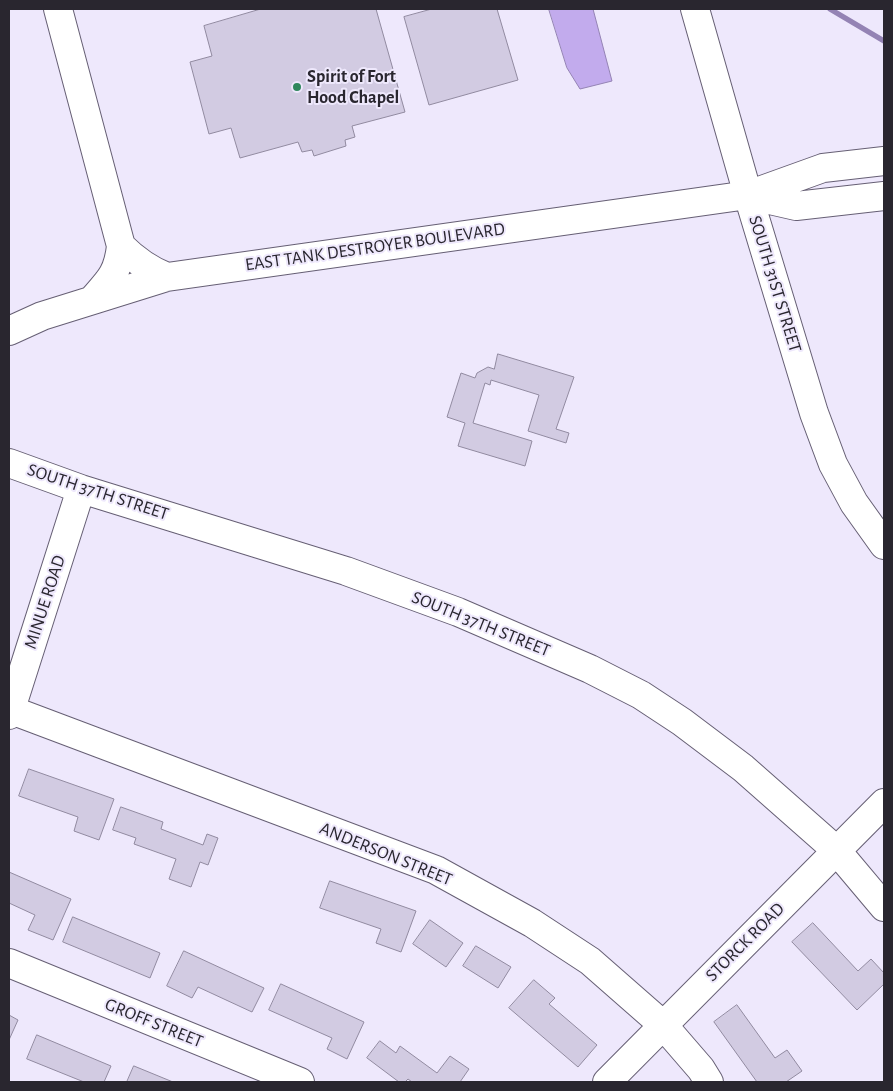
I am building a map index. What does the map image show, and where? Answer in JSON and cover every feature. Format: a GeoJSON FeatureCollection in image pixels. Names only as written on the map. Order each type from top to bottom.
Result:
{"type":"FeatureCollection","features":[{"type":"Feature","properties":{"kind":"street"},"geometry":{"type":"LineString","coordinates":[[58,9],[121,246],[120,258],[113,276],[93,300]]}},
{"type":"Feature","properties":{"kind":"street","name":"SOUTH 31ST STREET"},"geometry":{"type":"LineString","coordinates":[[695,9],[748,195],[814,413],[832,464],[854,503],[884,546]]}},
{"type":"Feature","properties":{"kind":"street","name":"EAST TANK DESTROYER BOULEVARD"},"geometry":{"type":"LineString","coordinates":[[9,331],[42,316],[167,277],[748,195],[823,168],[884,161]]}},
{"type":"Feature","properties":{"kind":"street","name":"EAST TANK DESTROYER BOULEVARD"},"geometry":{"type":"LineString","coordinates":[[748,195],[796,206],[884,196]]}},
{"type":"Feature","properties":{"kind":"street"},"geometry":{"type":"LineString","coordinates":[[121,246],[133,258],[151,270],[167,277]]}},
{"type":"Feature","properties":{"kind":"street","name":"SOUTH 37TH STREET"},"geometry":{"type":"LineString","coordinates":[[9,463],[81,489],[346,571],[458,612],[590,669],[640,695],[682,722],[743,768],[836,850],[884,907]]}},
{"type":"Feature","properties":{"kind":"street","name":"MINUE ROAD"},"geometry":{"type":"LineString","coordinates":[[10,712],[81,489]]}},
{"type":"Feature","properties":{"kind":"street","name":"ANDERSON STREET"},"geometry":{"type":"LineString","coordinates":[[10,712],[436,870],[532,924],[590,961],[663,1025],[701,1069],[709,1082]]}},
{"type":"Feature","properties":{"kind":"street","name":"STORCK ROAD"},"geometry":{"type":"LineString","coordinates":[[607,1082],[836,850],[884,804]]}},
{"type":"Feature","properties":{"kind":"street","name":"GROFF STREET"},"geometry":{"type":"LineString","coordinates":[[9,963],[300,1082]]}},
{"type":"Feature","properties":{"kind":"shaded area"},"geometry":{"type":"Polygon","coordinates":[[[549,9],[593,9],[612,81],[580,89],[567,68],[549,9]]]}},
{"type":"Feature","properties":{"kind":"building","name":"Spirit of Fort Hood Chapel"},"geometry":{"type":"Polygon","coordinates":[[[261,9],[376,9],[405,112],[352,126],[355,137],[345,140],[346,146],[314,156],[312,150],[302,152],[298,142],[240,158],[231,128],[209,134],[190,62],[212,56],[204,26],[261,9]]]}},
{"type":"Feature","properties":{"kind":"building"},"geometry":{"type":"Polygon","coordinates":[[[432,9],[497,9],[518,80],[429,105],[404,17],[432,9]]]}},
{"type":"Feature","properties":{"kind":"building"},"geometry":{"type":"Polygon","coordinates":[[[498,354],[574,377],[556,429],[569,433],[566,443],[528,431],[539,395],[491,380],[490,385],[485,383],[473,423],[532,441],[525,466],[458,446],[465,423],[447,417],[461,373],[475,378],[477,373],[488,367],[494,369],[498,354]]]}},
{"type":"Feature","properties":{"kind":"building"},"geometry":{"type":"Polygon","coordinates":[[[29,769],[114,799],[99,840],[74,831],[78,817],[19,796],[29,769]]]}},
{"type":"Feature","properties":{"kind":"building"},"geometry":{"type":"Polygon","coordinates":[[[121,807],[163,822],[161,829],[203,845],[207,834],[218,838],[208,865],[200,862],[191,887],[169,879],[176,859],[134,844],[136,838],[113,830],[121,807]]]}},
{"type":"Feature","properties":{"kind":"building"},"geometry":{"type":"Polygon","coordinates":[[[9,872],[71,899],[53,940],[28,930],[35,915],[9,903],[9,872]]]}},
{"type":"Feature","properties":{"kind":"building"},"geometry":{"type":"Polygon","coordinates":[[[330,881],[416,911],[401,952],[376,943],[381,929],[320,908],[330,881]]]}},
{"type":"Feature","properties":{"kind":"building"},"geometry":{"type":"Polygon","coordinates":[[[73,917],[160,953],[150,978],[63,942],[73,917]]]}},
{"type":"Feature","properties":{"kind":"building"},"geometry":{"type":"Polygon","coordinates":[[[430,920],[463,943],[446,967],[413,944],[430,920]]]}},
{"type":"Feature","properties":{"kind":"building"},"geometry":{"type":"Polygon","coordinates":[[[813,923],[858,971],[871,959],[884,973],[884,984],[857,1010],[792,942],[813,923]]]}},
{"type":"Feature","properties":{"kind":"building"},"geometry":{"type":"Polygon","coordinates":[[[476,946],[511,967],[498,988],[463,966],[476,946]]]}},
{"type":"Feature","properties":{"kind":"building"},"geometry":{"type":"Polygon","coordinates":[[[184,951],[264,988],[252,1012],[198,987],[192,998],[167,986],[184,951]]]}},
{"type":"Feature","properties":{"kind":"building"},"geometry":{"type":"Polygon","coordinates":[[[534,980],[555,998],[549,1004],[597,1045],[578,1067],[509,1008],[534,980]]]}},
{"type":"Feature","properties":{"kind":"building"},"geometry":{"type":"Polygon","coordinates":[[[281,984],[364,1022],[347,1059],[327,1049],[332,1038],[269,1010],[281,984]]]}},
{"type":"Feature","properties":{"kind":"building"},"geometry":{"type":"Polygon","coordinates":[[[737,1005],[775,1058],[787,1050],[802,1071],[786,1082],[757,1082],[714,1022],[737,1005]]]}},
{"type":"Feature","properties":{"kind":"building"},"geometry":{"type":"Polygon","coordinates":[[[9,1015],[18,1020],[9,1040],[9,1015]]]}},
{"type":"Feature","properties":{"kind":"building"},"geometry":{"type":"Polygon","coordinates":[[[37,1035],[111,1066],[104,1082],[84,1082],[27,1059],[37,1035]]]}},
{"type":"Feature","properties":{"kind":"building"},"geometry":{"type":"Polygon","coordinates":[[[380,1041],[396,1053],[400,1046],[437,1073],[450,1056],[469,1069],[460,1082],[412,1082],[408,1079],[405,1082],[399,1082],[367,1058],[380,1041]]]}},
{"type":"Feature","properties":{"kind":"building"},"geometry":{"type":"Polygon","coordinates":[[[134,1066],[173,1082],[127,1082],[134,1066]]]}},
{"type":"Feature","properties":{"kind":"waterway"},"geometry":{"type":"LineString","coordinates":[[830,9],[884,41]]}},
{"type":"Feature","properties":{"kind":"place","name":"Spirit of Fort Hood Chapel"},"geometry":{"type":"Point","coordinates":[297,87]}}]}
